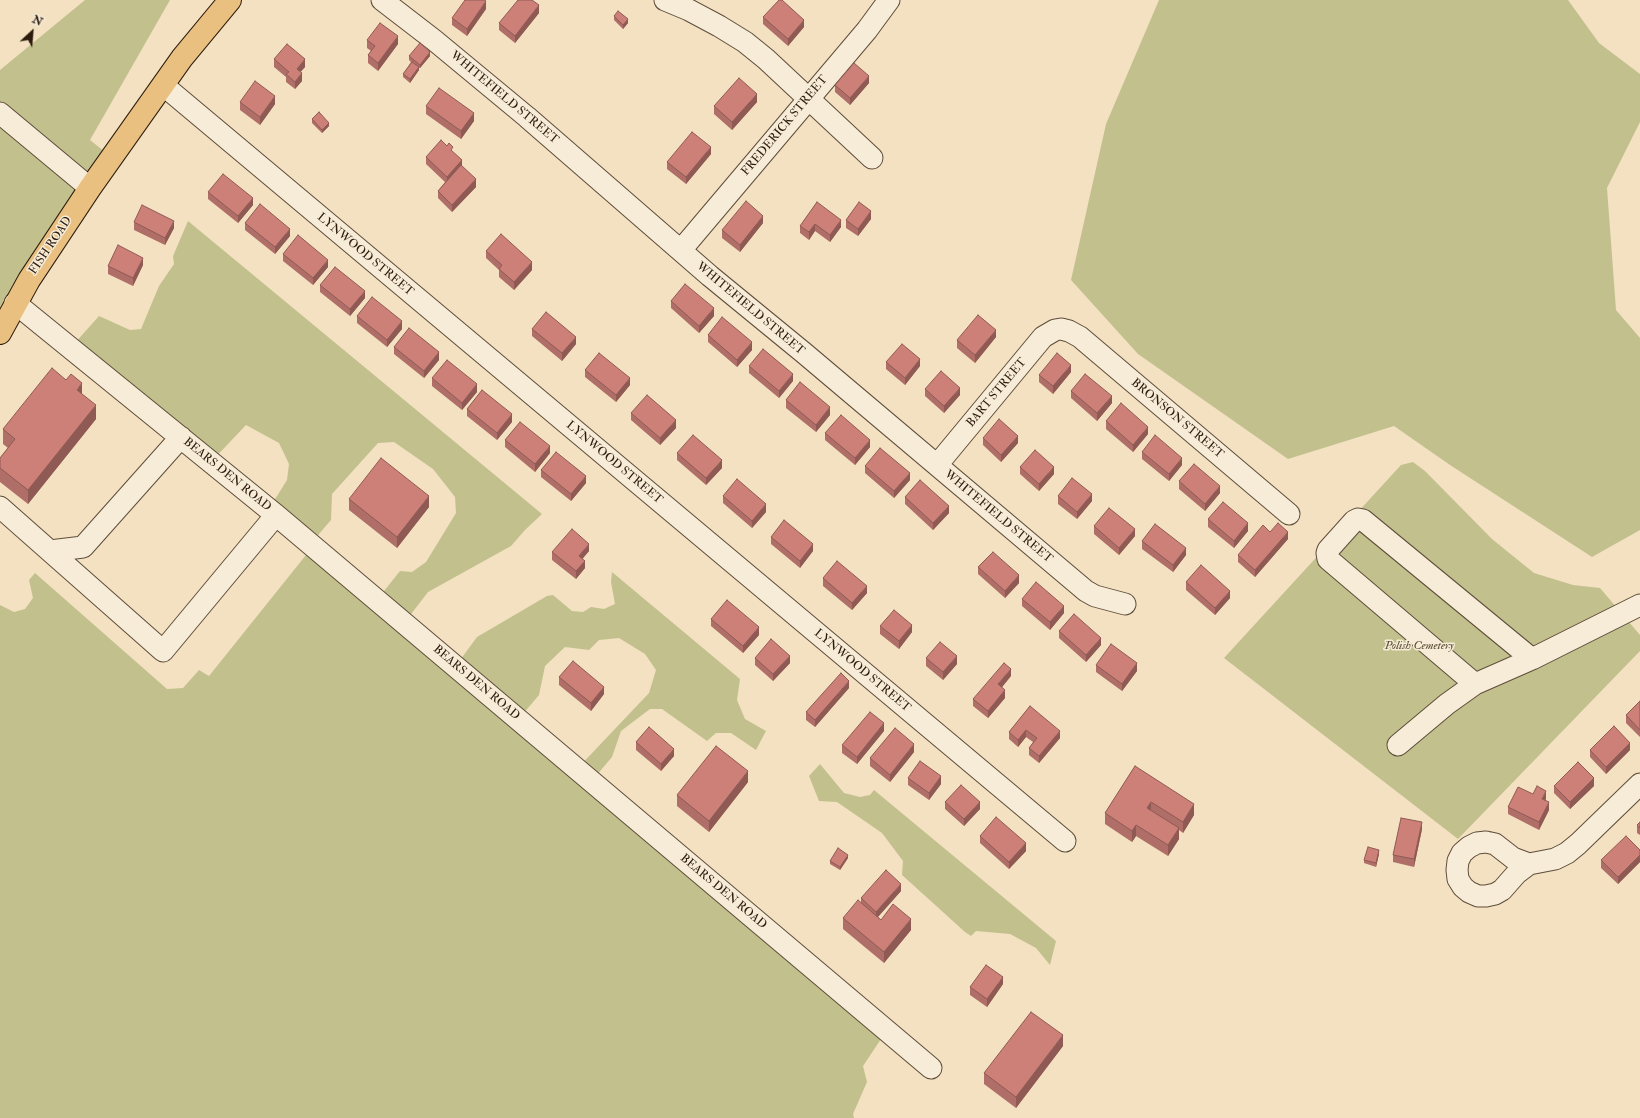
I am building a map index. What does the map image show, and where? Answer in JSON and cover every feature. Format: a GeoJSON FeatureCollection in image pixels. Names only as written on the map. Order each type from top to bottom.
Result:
{"type":"FeatureCollection","features":[{"type":"Feature","properties":{"kind":"main road","name":"FISH ROAD"},"geometry":{"type":"LineString","coordinates":[[0,333],[15,303],[44,255],[90,188],[194,43],[230,0]]}},
{"type":"Feature","properties":{"kind":"street","name":"WHITEFIELD STREET"},"geometry":{"type":"LineString","coordinates":[[382,0],[434,40],[527,117],[681,250],[1086,591],[1095,596],[1125,604]]}},
{"type":"Feature","properties":{"kind":"street"},"geometry":{"type":"LineString","coordinates":[[665,0],[690,5],[719,26],[745,42],[766,59],[872,158]]}},
{"type":"Feature","properties":{"kind":"street","name":"FREDERICK STREET"},"geometry":{"type":"LineString","coordinates":[[681,250],[867,30],[889,0]]}},
{"type":"Feature","properties":{"kind":"street","name":"LYNWOOD STREET"},"geometry":{"type":"LineString","coordinates":[[163,85],[1065,841]]}},
{"type":"Feature","properties":{"kind":"street"},"geometry":{"type":"LineString","coordinates":[[0,113],[90,188]]}},
{"type":"Feature","properties":{"kind":"street","name":"BEARS DEN ROAD"},"geometry":{"type":"LineString","coordinates":[[15,303],[276,515],[931,1068]]}},
{"type":"Feature","properties":{"kind":"street","name":"BART STREET"},"geometry":{"type":"LineString","coordinates":[[937,465],[1043,337],[1055,330],[1061,329]]}},
{"type":"Feature","properties":{"kind":"street","name":"BRONSON STREET"},"geometry":{"type":"LineString","coordinates":[[1061,329],[1080,337],[1289,514]]}},
{"type":"Feature","properties":{"kind":"street"},"geometry":{"type":"LineString","coordinates":[[50,551],[83,547],[181,437]]}},
{"type":"Feature","properties":{"kind":"street"},"geometry":{"type":"LineString","coordinates":[[0,507],[163,651],[276,515]]}},
{"type":"Feature","properties":{"kind":"street"},"geometry":{"type":"LineString","coordinates":[[1475,684],[1328,558],[1328,550],[1354,521],[1358,519],[1363,520],[1532,659]]}},
{"type":"Feature","properties":{"kind":"street"},"geometry":{"type":"LineString","coordinates":[[1398,745],[1447,704],[1475,684],[1532,659],[1640,605]]}},
{"type":"Feature","properties":{"kind":"street"},"geometry":{"type":"LineString","coordinates":[[1529,864],[1555,859],[1567,853],[1640,784]]}},
{"type":"Feature","properties":{"kind":"green space"},"geometry":{"type":"Polygon","coordinates":[[[85,0],[170,0],[90,140],[110,156],[0,317],[0,70],[85,0]]]}},
{"type":"Feature","properties":{"kind":"green space"},"geometry":{"type":"Polygon","coordinates":[[[1159,0],[1568,0],[1599,43],[1640,74],[1640,122],[1607,188],[1616,310],[1640,338],[1640,530],[1592,557],[1450,465],[1394,426],[1288,459],[1138,354],[1071,280],[1106,124],[1159,0]]]}},
{"type":"Feature","properties":{"kind":"green space"},"geometry":{"type":"Polygon","coordinates":[[[188,221],[542,514],[511,546],[428,592],[408,618],[455,667],[477,637],[547,596],[553,595],[572,611],[583,612],[591,607],[604,609],[615,604],[611,582],[612,572],[740,679],[737,700],[745,719],[766,731],[756,750],[731,733],[716,733],[707,741],[662,709],[650,709],[621,731],[612,757],[590,783],[885,1033],[863,1066],[867,1082],[853,1114],[854,1118],[0,1118],[0,605],[14,612],[25,609],[33,598],[29,580],[35,573],[167,689],[183,688],[199,670],[209,676],[310,550],[380,596],[400,571],[412,572],[426,562],[456,513],[455,497],[433,469],[394,442],[378,443],[332,494],[331,520],[313,541],[267,512],[287,480],[289,464],[279,443],[246,425],[210,463],[74,344],[99,316],[130,330],[141,329],[159,286],[174,264],[173,256],[188,221]],[[619,638],[599,640],[589,650],[565,647],[545,666],[539,695],[517,721],[576,770],[649,693],[656,670],[645,654],[619,638]]]}},
{"type":"Feature","properties":{"kind":"green space","name":"Polish Cemetery"},"geometry":{"type":"Polygon","coordinates":[[[1413,462],[1425,471],[1492,539],[1534,573],[1573,585],[1600,588],[1640,635],[1640,651],[1458,839],[1224,658],[1401,465],[1413,462]]]}},
{"type":"Feature","properties":{"kind":"green space"},"geometry":{"type":"Polygon","coordinates":[[[820,764],[844,793],[860,797],[870,795],[874,790],[1056,941],[1050,965],[1036,948],[1010,934],[976,931],[971,936],[965,932],[902,875],[903,861],[882,833],[837,802],[819,801],[809,776],[820,764]]]}},
{"type":"Feature","properties":{"kind":"building"},"geometry":{"type":"Polygon","coordinates":[[[465,0],[486,1],[467,29],[452,18],[465,0]]]}},
{"type":"Feature","properties":{"kind":"building"},"geometry":{"type":"Polygon","coordinates":[[[518,0],[532,0],[539,5],[515,36],[499,23],[518,0]]]}},
{"type":"Feature","properties":{"kind":"building"},"geometry":{"type":"Polygon","coordinates":[[[779,0],[782,0],[804,20],[788,39],[763,17],[779,0]]]}},
{"type":"Feature","properties":{"kind":"building"},"geometry":{"type":"Polygon","coordinates":[[[618,11],[628,19],[623,25],[614,16],[618,11]]]}},
{"type":"Feature","properties":{"kind":"building"},"geometry":{"type":"Polygon","coordinates":[[[380,23],[398,36],[378,63],[368,55],[375,46],[367,40],[380,23]]]}},
{"type":"Feature","properties":{"kind":"building"},"geometry":{"type":"Polygon","coordinates":[[[420,43],[430,52],[420,65],[409,56],[420,43]]]}},
{"type":"Feature","properties":{"kind":"building"},"geometry":{"type":"Polygon","coordinates":[[[287,44],[305,59],[297,69],[302,73],[295,82],[286,74],[289,72],[274,59],[287,44]]]}},
{"type":"Feature","properties":{"kind":"building"},"geometry":{"type":"Polygon","coordinates":[[[412,62],[419,67],[410,79],[403,74],[412,62]]]}},
{"type":"Feature","properties":{"kind":"building"},"geometry":{"type":"Polygon","coordinates":[[[854,63],[869,76],[850,98],[835,85],[854,63]]]}},
{"type":"Feature","properties":{"kind":"building"},"geometry":{"type":"Polygon","coordinates":[[[739,78],[757,94],[732,122],[714,106],[739,78]]]}},
{"type":"Feature","properties":{"kind":"building"},"geometry":{"type":"Polygon","coordinates":[[[255,81],[275,96],[260,117],[240,102],[255,81]]]}},
{"type":"Feature","properties":{"kind":"building"},"geometry":{"type":"Polygon","coordinates":[[[439,88],[474,113],[461,131],[426,106],[439,88]]]}},
{"type":"Feature","properties":{"kind":"building"},"geometry":{"type":"Polygon","coordinates":[[[319,112],[329,123],[322,130],[312,119],[319,112]]]}},
{"type":"Feature","properties":{"kind":"building"},"geometry":{"type":"Polygon","coordinates":[[[692,132],[711,147],[686,177],[667,162],[692,132]]]}},
{"type":"Feature","properties":{"kind":"building"},"geometry":{"type":"Polygon","coordinates":[[[441,140],[447,146],[449,143],[453,147],[451,150],[462,160],[447,177],[426,157],[441,140]]]}},
{"type":"Feature","properties":{"kind":"building"},"geometry":{"type":"Polygon","coordinates":[[[461,165],[476,179],[452,205],[438,191],[461,165]]]}},
{"type":"Feature","properties":{"kind":"building"},"geometry":{"type":"Polygon","coordinates":[[[223,174],[253,198],[238,216],[208,192],[223,174]]]}},
{"type":"Feature","properties":{"kind":"building"},"geometry":{"type":"Polygon","coordinates":[[[746,201],[763,216],[740,245],[722,230],[746,201]]]}},
{"type":"Feature","properties":{"kind":"building"},"geometry":{"type":"Polygon","coordinates":[[[817,202],[841,220],[830,235],[815,224],[809,232],[800,226],[817,202]]]}},
{"type":"Feature","properties":{"kind":"building"},"geometry":{"type":"Polygon","coordinates":[[[859,202],[871,211],[858,229],[846,220],[859,202]]]}},
{"type":"Feature","properties":{"kind":"building"},"geometry":{"type":"Polygon","coordinates":[[[260,204],[290,229],[275,247],[245,223],[260,204]]]}},
{"type":"Feature","properties":{"kind":"building"},"geometry":{"type":"Polygon","coordinates":[[[142,205],[174,221],[165,238],[134,222],[142,205]]]}},
{"type":"Feature","properties":{"kind":"building"},"geometry":{"type":"Polygon","coordinates":[[[501,234],[532,262],[514,282],[499,269],[502,265],[486,251],[501,234]]]}},
{"type":"Feature","properties":{"kind":"building"},"geometry":{"type":"Polygon","coordinates":[[[298,235],[328,260],[313,278],[283,254],[298,235]]]}},
{"type":"Feature","properties":{"kind":"building"},"geometry":{"type":"Polygon","coordinates":[[[118,245],[143,258],[133,278],[108,266],[118,245]]]}},
{"type":"Feature","properties":{"kind":"building"},"geometry":{"type":"Polygon","coordinates":[[[335,267],[365,291],[350,309],[320,285],[335,267]]]}},
{"type":"Feature","properties":{"kind":"building"},"geometry":{"type":"Polygon","coordinates":[[[685,284],[714,308],[699,326],[671,301],[685,284]]]}},
{"type":"Feature","properties":{"kind":"building"},"geometry":{"type":"Polygon","coordinates":[[[372,297],[402,321],[387,340],[357,316],[372,297]]]}},
{"type":"Feature","properties":{"kind":"building"},"geometry":{"type":"Polygon","coordinates":[[[546,312],[576,337],[562,353],[532,329],[546,312]]]}},
{"type":"Feature","properties":{"kind":"building"},"geometry":{"type":"Polygon","coordinates":[[[978,315],[996,330],[975,355],[957,340],[978,315]]]}},
{"type":"Feature","properties":{"kind":"building"},"geometry":{"type":"Polygon","coordinates":[[[722,317],[752,342],[737,360],[708,335],[722,317]]]}},
{"type":"Feature","properties":{"kind":"building"},"geometry":{"type":"Polygon","coordinates":[[[409,328],[439,352],[424,371],[394,347],[409,328]]]}},
{"type":"Feature","properties":{"kind":"building"},"geometry":{"type":"Polygon","coordinates":[[[902,344],[920,359],[905,378],[886,362],[902,344]]]}},
{"type":"Feature","properties":{"kind":"building"},"geometry":{"type":"Polygon","coordinates":[[[763,349],[793,374],[779,391],[749,366],[763,349]]]}},
{"type":"Feature","properties":{"kind":"building"},"geometry":{"type":"Polygon","coordinates":[[[599,353],[630,378],[616,395],[585,370],[599,353]]]}},
{"type":"Feature","properties":{"kind":"building"},"geometry":{"type":"Polygon","coordinates":[[[1057,353],[1071,365],[1053,386],[1039,375],[1057,353]]]}},
{"type":"Feature","properties":{"kind":"building"},"geometry":{"type":"Polygon","coordinates":[[[447,360],[477,384],[462,403],[432,378],[447,360]]]}},
{"type":"Feature","properties":{"kind":"building"},"geometry":{"type":"Polygon","coordinates":[[[52,368],[66,380],[71,374],[82,383],[77,390],[96,405],[28,490],[0,468],[0,458],[15,439],[3,429],[52,368]]]}},
{"type":"Feature","properties":{"kind":"building"},"geometry":{"type":"Polygon","coordinates":[[[941,371],[960,388],[944,406],[925,389],[941,371]]]}},
{"type":"Feature","properties":{"kind":"building"},"geometry":{"type":"Polygon","coordinates":[[[1085,374],[1112,396],[1097,413],[1071,391],[1085,374]]]}},
{"type":"Feature","properties":{"kind":"building"},"geometry":{"type":"Polygon","coordinates":[[[800,382],[830,407],[816,425],[786,400],[800,382]]]}},
{"type":"Feature","properties":{"kind":"building"},"geometry":{"type":"Polygon","coordinates":[[[482,390],[512,414],[497,433],[467,409],[482,390]]]}},
{"type":"Feature","properties":{"kind":"building"},"geometry":{"type":"Polygon","coordinates":[[[647,395],[676,420],[660,438],[631,413],[647,395]]]}},
{"type":"Feature","properties":{"kind":"building"},"geometry":{"type":"Polygon","coordinates":[[[1121,403],[1148,427],[1133,445],[1106,421],[1121,403]]]}},
{"type":"Feature","properties":{"kind":"building"},"geometry":{"type":"Polygon","coordinates":[[[841,415],[870,440],[855,458],[825,433],[841,415]]]}},
{"type":"Feature","properties":{"kind":"building"},"geometry":{"type":"Polygon","coordinates":[[[999,419],[1018,436],[1001,455],[983,438],[999,419]]]}},
{"type":"Feature","properties":{"kind":"building"},"geometry":{"type":"Polygon","coordinates":[[[520,422],[550,446],[535,464],[505,440],[520,422]]]}},
{"type":"Feature","properties":{"kind":"building"},"geometry":{"type":"Polygon","coordinates":[[[693,435],[722,460],[706,478],[677,453],[693,435]]]}},
{"type":"Feature","properties":{"kind":"building"},"geometry":{"type":"Polygon","coordinates":[[[1155,435],[1182,458],[1169,474],[1142,452],[1155,435]]]}},
{"type":"Feature","properties":{"kind":"building"},"geometry":{"type":"Polygon","coordinates":[[[880,448],[910,473],[894,491],[865,466],[880,448]]]}},
{"type":"Feature","properties":{"kind":"building"},"geometry":{"type":"Polygon","coordinates":[[[1035,450],[1054,467],[1039,484],[1020,467],[1035,450]]]}},
{"type":"Feature","properties":{"kind":"building"},"geometry":{"type":"Polygon","coordinates":[[[556,452],[586,476],[571,494],[541,470],[556,452]]]}},
{"type":"Feature","properties":{"kind":"building"},"geometry":{"type":"Polygon","coordinates":[[[381,458],[429,496],[397,537],[349,499],[381,458]]]}},
{"type":"Feature","properties":{"kind":"building"},"geometry":{"type":"Polygon","coordinates":[[[1194,464],[1220,486],[1205,504],[1179,481],[1194,464]]]}},
{"type":"Feature","properties":{"kind":"building"},"geometry":{"type":"Polygon","coordinates":[[[1072,478],[1092,494],[1077,512],[1058,496],[1072,478]]]}},
{"type":"Feature","properties":{"kind":"building"},"geometry":{"type":"Polygon","coordinates":[[[737,479],[766,504],[752,521],[723,496],[737,479]]]}},
{"type":"Feature","properties":{"kind":"building"},"geometry":{"type":"Polygon","coordinates":[[[920,480],[949,506],[933,523],[905,497],[920,480]]]}},
{"type":"Feature","properties":{"kind":"building"},"geometry":{"type":"Polygon","coordinates":[[[1223,502],[1248,523],[1234,541],[1208,519],[1223,502]]]}},
{"type":"Feature","properties":{"kind":"building"},"geometry":{"type":"Polygon","coordinates":[[[1109,508],[1135,529],[1119,548],[1094,526],[1109,508]]]}},
{"type":"Feature","properties":{"kind":"building"},"geometry":{"type":"Polygon","coordinates":[[[784,520],[813,544],[800,561],[771,537],[784,520]]]}},
{"type":"Feature","properties":{"kind":"building"},"geometry":{"type":"Polygon","coordinates":[[[1278,523],[1288,532],[1255,570],[1238,555],[1263,525],[1270,532],[1278,523]]]}},
{"type":"Feature","properties":{"kind":"building"},"geometry":{"type":"Polygon","coordinates":[[[1155,524],[1186,548],[1173,565],[1142,541],[1155,524]]]}},
{"type":"Feature","properties":{"kind":"building"},"geometry":{"type":"Polygon","coordinates":[[[572,529],[589,544],[579,556],[585,561],[576,571],[552,552],[572,529]]]}},
{"type":"Feature","properties":{"kind":"building"},"geometry":{"type":"Polygon","coordinates":[[[993,552],[1019,575],[1005,591],[978,567],[993,552]]]}},
{"type":"Feature","properties":{"kind":"building"},"geometry":{"type":"Polygon","coordinates":[[[837,561],[867,586],[852,603],[823,578],[837,561]]]}},
{"type":"Feature","properties":{"kind":"building"},"geometry":{"type":"Polygon","coordinates":[[[1201,565],[1230,591],[1215,608],[1186,582],[1201,565]]]}},
{"type":"Feature","properties":{"kind":"building"},"geometry":{"type":"Polygon","coordinates":[[[1036,582],[1064,606],[1050,622],[1022,599],[1036,582]]]}},
{"type":"Feature","properties":{"kind":"building"},"geometry":{"type":"Polygon","coordinates":[[[727,600],[759,627],[743,646],[711,619],[727,600]]]}},
{"type":"Feature","properties":{"kind":"building"},"geometry":{"type":"Polygon","coordinates":[[[894,610],[912,625],[899,641],[880,626],[894,610]]]}},
{"type":"Feature","properties":{"kind":"building"},"geometry":{"type":"Polygon","coordinates":[[[1074,614],[1101,638],[1086,655],[1059,631],[1074,614]]]}},
{"type":"Feature","properties":{"kind":"building"},"geometry":{"type":"Polygon","coordinates":[[[771,639],[790,656],[773,674],[755,658],[771,639]]]}},
{"type":"Feature","properties":{"kind":"building"},"geometry":{"type":"Polygon","coordinates":[[[940,642],[957,656],[943,672],[926,658],[940,642]]]}},
{"type":"Feature","properties":{"kind":"building"},"geometry":{"type":"Polygon","coordinates":[[[1111,644],[1137,663],[1122,684],[1096,665],[1111,644]]]}},
{"type":"Feature","properties":{"kind":"building"},"geometry":{"type":"Polygon","coordinates":[[[573,661],[604,687],[591,703],[559,677],[573,661]]]}},
{"type":"Feature","properties":{"kind":"building"},"geometry":{"type":"Polygon","coordinates":[[[1004,663],[1011,669],[998,684],[1005,690],[988,711],[973,699],[1004,663]]]}},
{"type":"Feature","properties":{"kind":"building"},"geometry":{"type":"Polygon","coordinates":[[[841,673],[849,681],[815,720],[806,712],[841,673]]]}},
{"type":"Feature","properties":{"kind":"building"},"geometry":{"type":"Polygon","coordinates":[[[1640,701],[1640,730],[1626,715],[1640,701]]]}},
{"type":"Feature","properties":{"kind":"building"},"geometry":{"type":"Polygon","coordinates":[[[1030,706],[1060,731],[1039,756],[1029,748],[1037,738],[1026,730],[1018,740],[1009,732],[1030,706]]]}},
{"type":"Feature","properties":{"kind":"building"},"geometry":{"type":"Polygon","coordinates":[[[870,712],[884,723],[857,757],[842,745],[870,712]]]}},
{"type":"Feature","properties":{"kind":"building"},"geometry":{"type":"Polygon","coordinates":[[[1614,726],[1630,743],[1606,767],[1590,750],[1614,726]]]}},
{"type":"Feature","properties":{"kind":"building"},"geometry":{"type":"Polygon","coordinates":[[[649,727],[674,749],[661,764],[636,742],[649,727]]]}},
{"type":"Feature","properties":{"kind":"building"},"geometry":{"type":"Polygon","coordinates":[[[895,728],[914,744],[890,775],[870,758],[895,728]]]}},
{"type":"Feature","properties":{"kind":"building"},"geometry":{"type":"Polygon","coordinates":[[[716,746],[748,771],[709,821],[677,795],[716,746]]]}},
{"type":"Feature","properties":{"kind":"building"},"geometry":{"type":"Polygon","coordinates":[[[920,761],[941,776],[929,793],[908,778],[920,761]]]}},
{"type":"Feature","properties":{"kind":"building"},"geometry":{"type":"Polygon","coordinates":[[[1578,762],[1594,778],[1570,802],[1554,786],[1578,762]]]}},
{"type":"Feature","properties":{"kind":"building"},"geometry":{"type":"Polygon","coordinates":[[[1135,766],[1194,804],[1183,822],[1151,802],[1147,808],[1179,828],[1168,845],[1136,825],[1132,831],[1105,813],[1135,766]]]}},
{"type":"Feature","properties":{"kind":"building"},"geometry":{"type":"Polygon","coordinates":[[[961,785],[980,802],[964,819],[945,802],[961,785]]]}},
{"type":"Feature","properties":{"kind":"building"},"geometry":{"type":"Polygon","coordinates":[[[1537,786],[1546,791],[1542,799],[1549,802],[1539,822],[1508,807],[1518,787],[1533,794],[1537,786]]]}},
{"type":"Feature","properties":{"kind":"building"},"geometry":{"type":"Polygon","coordinates":[[[996,817],[1026,843],[1009,862],[980,836],[996,817]]]}},
{"type":"Feature","properties":{"kind":"building"},"geometry":{"type":"Polygon","coordinates":[[[1401,818],[1422,822],[1414,859],[1393,855],[1401,818]]]}},
{"type":"Feature","properties":{"kind":"building"},"geometry":{"type":"Polygon","coordinates":[[[1626,836],[1640,850],[1640,855],[1618,877],[1601,860],[1626,836]]]}},
{"type":"Feature","properties":{"kind":"building"},"geometry":{"type":"Polygon","coordinates":[[[1368,847],[1379,850],[1376,863],[1364,860],[1368,847]]]}},
{"type":"Feature","properties":{"kind":"building"},"geometry":{"type":"Polygon","coordinates":[[[838,848],[848,855],[840,867],[830,861],[838,848]]]}},
{"type":"Feature","properties":{"kind":"building"},"geometry":{"type":"Polygon","coordinates":[[[886,870],[901,884],[876,912],[861,898],[886,870]]]}},
{"type":"Feature","properties":{"kind":"building"},"geometry":{"type":"Polygon","coordinates":[[[858,900],[881,920],[893,904],[911,919],[884,952],[843,918],[858,900]]]}},
{"type":"Feature","properties":{"kind":"building"},"geometry":{"type":"Polygon","coordinates":[[[986,965],[1003,977],[987,999],[970,987],[986,965]]]}},
{"type":"Feature","properties":{"kind":"building"},"geometry":{"type":"Polygon","coordinates":[[[1031,1012],[1063,1035],[1016,1097],[984,1073],[1031,1012]]]}}]}
